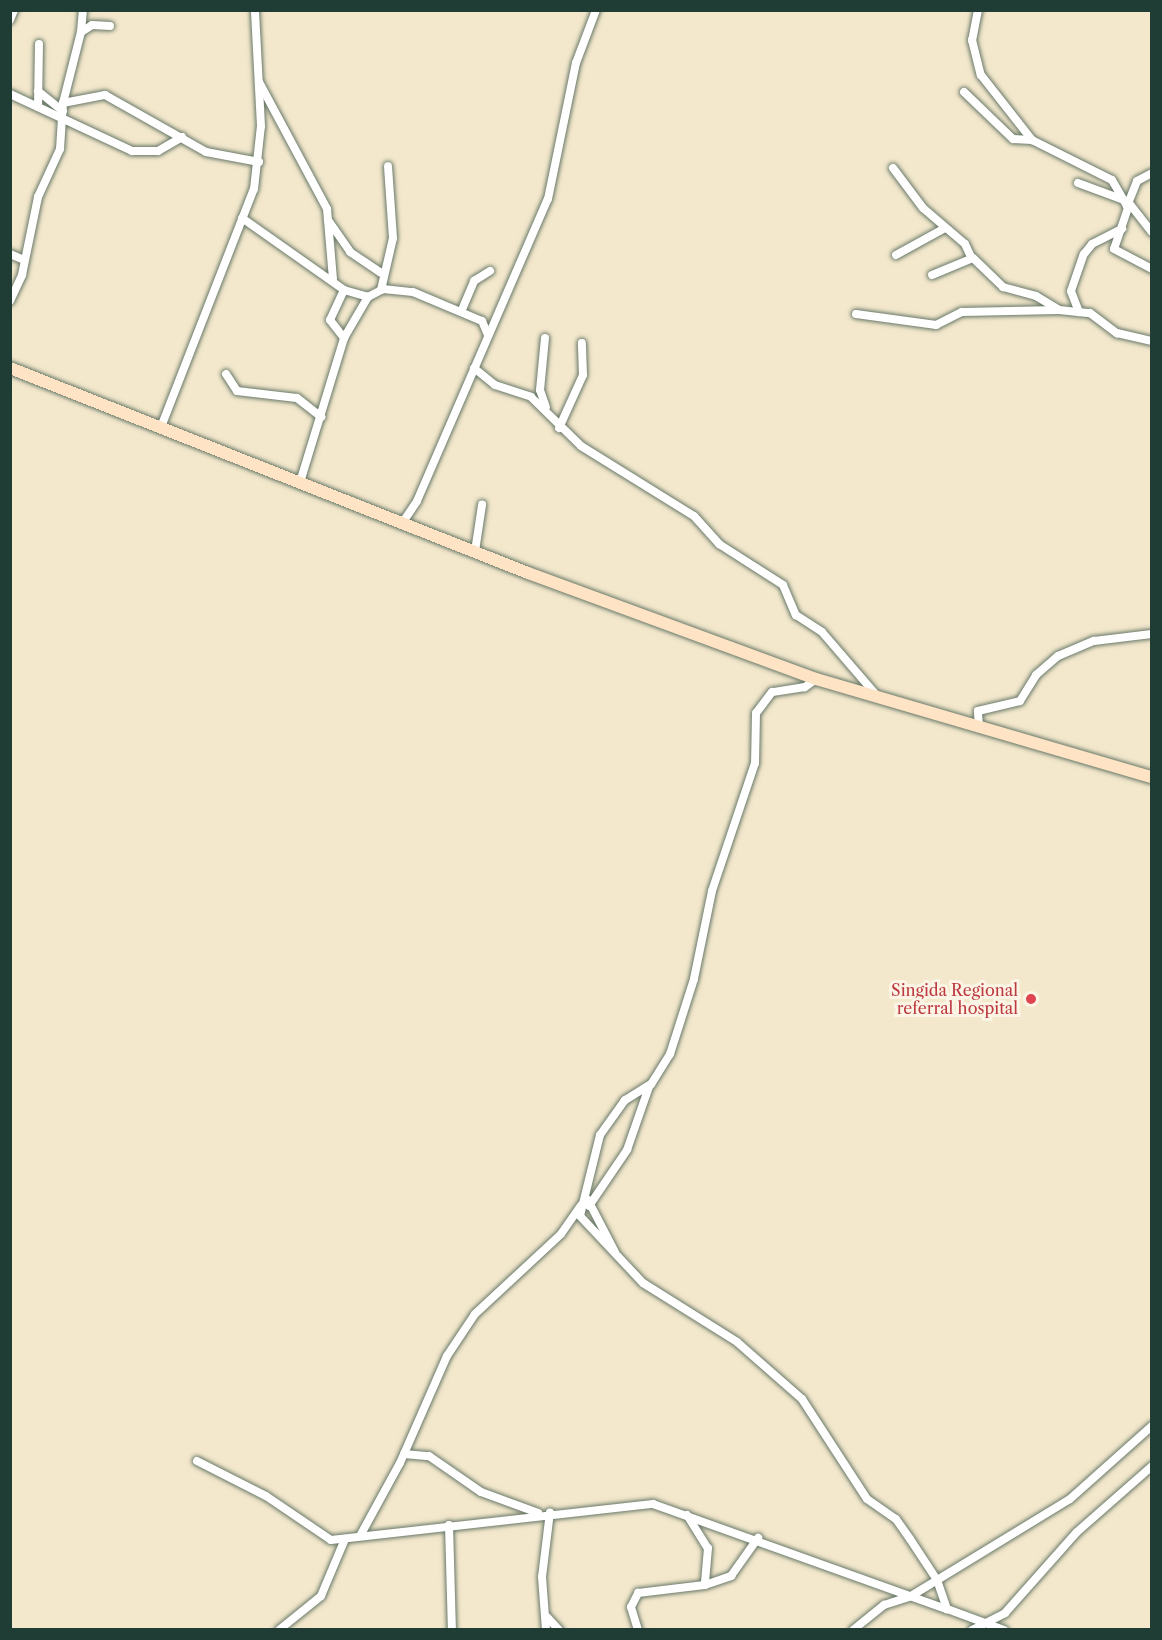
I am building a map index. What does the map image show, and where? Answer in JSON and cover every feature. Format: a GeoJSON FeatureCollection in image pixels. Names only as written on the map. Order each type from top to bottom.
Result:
{"type":"FeatureCollection","features":[{"type":"Feature","properties":{"kind":"main road"},"geometry":{"type":"LineString","coordinates":[[10,368],[301,479],[475,551],[816,679],[879,700],[1152,777]]}},
{"type":"Feature","properties":{"kind":"street"},"geometry":{"type":"LineString","coordinates":[[10,20],[14,10]]}},
{"type":"Feature","properties":{"kind":"street"},"geometry":{"type":"LineString","coordinates":[[10,301],[24,260],[38,197],[60,149],[63,110],[81,32],[83,10]]}},
{"type":"Feature","properties":{"kind":"street"},"geometry":{"type":"LineString","coordinates":[[161,427],[242,218],[259,162],[259,82],[255,10]]}},
{"type":"Feature","properties":{"kind":"street"},"geometry":{"type":"LineString","coordinates":[[403,522],[548,199],[576,63],[596,10]]}},
{"type":"Feature","properties":{"kind":"street"},"geometry":{"type":"LineString","coordinates":[[978,10],[972,34],[977,68],[1032,140]]}},
{"type":"Feature","properties":{"kind":"street"},"geometry":{"type":"LineString","coordinates":[[81,32],[92,25],[110,26]]}},
{"type":"Feature","properties":{"kind":"street"},"geometry":{"type":"LineString","coordinates":[[38,107],[39,44]]}},
{"type":"Feature","properties":{"kind":"street"},"geometry":{"type":"LineString","coordinates":[[259,82],[308,169],[328,220],[350,252],[381,273]]}},
{"type":"Feature","properties":{"kind":"street"},"geometry":{"type":"LineString","coordinates":[[38,91],[63,110],[141,152],[158,151],[182,137]]}},
{"type":"Feature","properties":{"kind":"street"},"geometry":{"type":"LineString","coordinates":[[964,92],[1013,139],[1032,140],[1112,180],[1127,203],[1152,232]]}},
{"type":"Feature","properties":{"kind":"street"},"geometry":{"type":"LineString","coordinates":[[10,93],[38,107],[63,110],[105,95],[129,114],[228,160],[259,162]]}},
{"type":"Feature","properties":{"kind":"street"},"geometry":{"type":"LineString","coordinates":[[381,290],[381,273],[393,238],[388,166]]}},
{"type":"Feature","properties":{"kind":"street"},"geometry":{"type":"LineString","coordinates":[[893,168],[945,228],[965,244],[971,257],[997,285],[1036,296],[1059,310]]}},
{"type":"Feature","properties":{"kind":"street"},"geometry":{"type":"LineString","coordinates":[[1152,173],[1137,181],[1127,203],[1122,229],[1114,249],[1152,269]]}},
{"type":"Feature","properties":{"kind":"street"},"geometry":{"type":"LineString","coordinates":[[1078,183],[1127,203]]}},
{"type":"Feature","properties":{"kind":"street"},"geometry":{"type":"LineString","coordinates":[[242,218],[333,279],[344,290],[368,297]]}},
{"type":"Feature","properties":{"kind":"street"},"geometry":{"type":"LineString","coordinates":[[328,220],[333,279]]}},
{"type":"Feature","properties":{"kind":"street"},"geometry":{"type":"LineString","coordinates":[[896,255],[945,228]]}},
{"type":"Feature","properties":{"kind":"street"},"geometry":{"type":"LineString","coordinates":[[1079,312],[1071,291],[1084,254],[1092,244],[1122,229]]}},
{"type":"Feature","properties":{"kind":"street"},"geometry":{"type":"LineString","coordinates":[[10,254],[24,260]]}},
{"type":"Feature","properties":{"kind":"street"},"geometry":{"type":"LineString","coordinates":[[932,274],[971,257]]}},
{"type":"Feature","properties":{"kind":"street"},"geometry":{"type":"LineString","coordinates":[[461,312],[474,281],[490,271]]}},
{"type":"Feature","properties":{"kind":"street"},"geometry":{"type":"LineString","coordinates":[[344,290],[330,320],[344,338]]}},
{"type":"Feature","properties":{"kind":"street"},"geometry":{"type":"LineString","coordinates":[[301,479],[344,338],[368,297],[381,290],[413,292],[482,321],[488,334]]}},
{"type":"Feature","properties":{"kind":"street"},"geometry":{"type":"LineString","coordinates":[[856,314],[936,325],[962,312],[1059,310],[1096,316],[1117,333],[1152,341]]}},
{"type":"Feature","properties":{"kind":"street"},"geometry":{"type":"LineString","coordinates":[[544,338],[540,390],[559,428],[637,485],[694,516],[719,544],[783,585],[796,615],[822,632],[879,700]]}},
{"type":"Feature","properties":{"kind":"street"},"geometry":{"type":"LineString","coordinates":[[559,428],[583,375],[582,343]]}},
{"type":"Feature","properties":{"kind":"street"},"geometry":{"type":"LineString","coordinates":[[474,368],[495,385],[521,391],[548,410]]}},
{"type":"Feature","properties":{"kind":"street"},"geometry":{"type":"LineString","coordinates":[[226,374],[237,391],[297,398],[321,417]]}},
{"type":"Feature","properties":{"kind":"street"},"geometry":{"type":"LineString","coordinates":[[475,551],[482,505]]}},
{"type":"Feature","properties":{"kind":"street"},"geometry":{"type":"LineString","coordinates":[[979,727],[978,711],[1020,701],[1036,675],[1058,656],[1094,641],[1152,634]]}},
{"type":"Feature","properties":{"kind":"street"},"geometry":{"type":"LineString","coordinates":[[360,1536],[404,1454],[445,1359],[475,1314],[561,1234],[627,1150],[639,1103],[670,1054],[694,979],[712,891],[755,763],[756,713],[772,692],[806,687],[816,679]]}},
{"type":"Feature","properties":{"kind":"street"},"geometry":{"type":"LineString","coordinates":[[651,1084],[625,1100],[604,1128],[585,1205],[580,1216],[594,1236],[643,1282],[737,1342],[802,1399],[867,1499],[896,1519],[937,1580],[947,1609]]}},
{"type":"Feature","properties":{"kind":"street"},"geometry":{"type":"LineString","coordinates":[[853,1629],[884,1605],[910,1596],[1070,1499],[1152,1426]]}},
{"type":"Feature","properties":{"kind":"street"},"geometry":{"type":"LineString","coordinates":[[404,1454],[429,1456],[481,1492],[539,1514]]}},
{"type":"Feature","properties":{"kind":"street"},"geometry":{"type":"LineString","coordinates":[[198,1461],[266,1496],[322,1537],[345,1539],[550,1512],[640,1503],[687,1515],[758,1538],[1004,1629]]}},
{"type":"Feature","properties":{"kind":"street"},"geometry":{"type":"LineString","coordinates":[[972,1629],[1005,1613],[1077,1532],[1152,1467]]}},
{"type":"Feature","properties":{"kind":"street"},"geometry":{"type":"LineString","coordinates":[[546,1629],[547,1617],[542,1577],[550,1512]]}},
{"type":"Feature","properties":{"kind":"street"},"geometry":{"type":"LineString","coordinates":[[687,1515],[708,1548],[705,1585]]}},
{"type":"Feature","properties":{"kind":"street"},"geometry":{"type":"LineString","coordinates":[[449,1525],[452,1629]]}},
{"type":"Feature","properties":{"kind":"street"},"geometry":{"type":"LineString","coordinates":[[638,1629],[631,1607],[638,1593],[705,1585],[737,1571],[758,1538]]}},
{"type":"Feature","properties":{"kind":"street"},"geometry":{"type":"LineString","coordinates":[[279,1629],[321,1596],[345,1539]]}},
{"type":"Feature","properties":{"kind":"street"},"geometry":{"type":"LineString","coordinates":[[547,1617],[559,1629]]}},
{"type":"Feature","properties":{"kind":"place","name":"Singida Regional referral hospital"},"geometry":{"type":"Point","coordinates":[1031,999]}}]}
